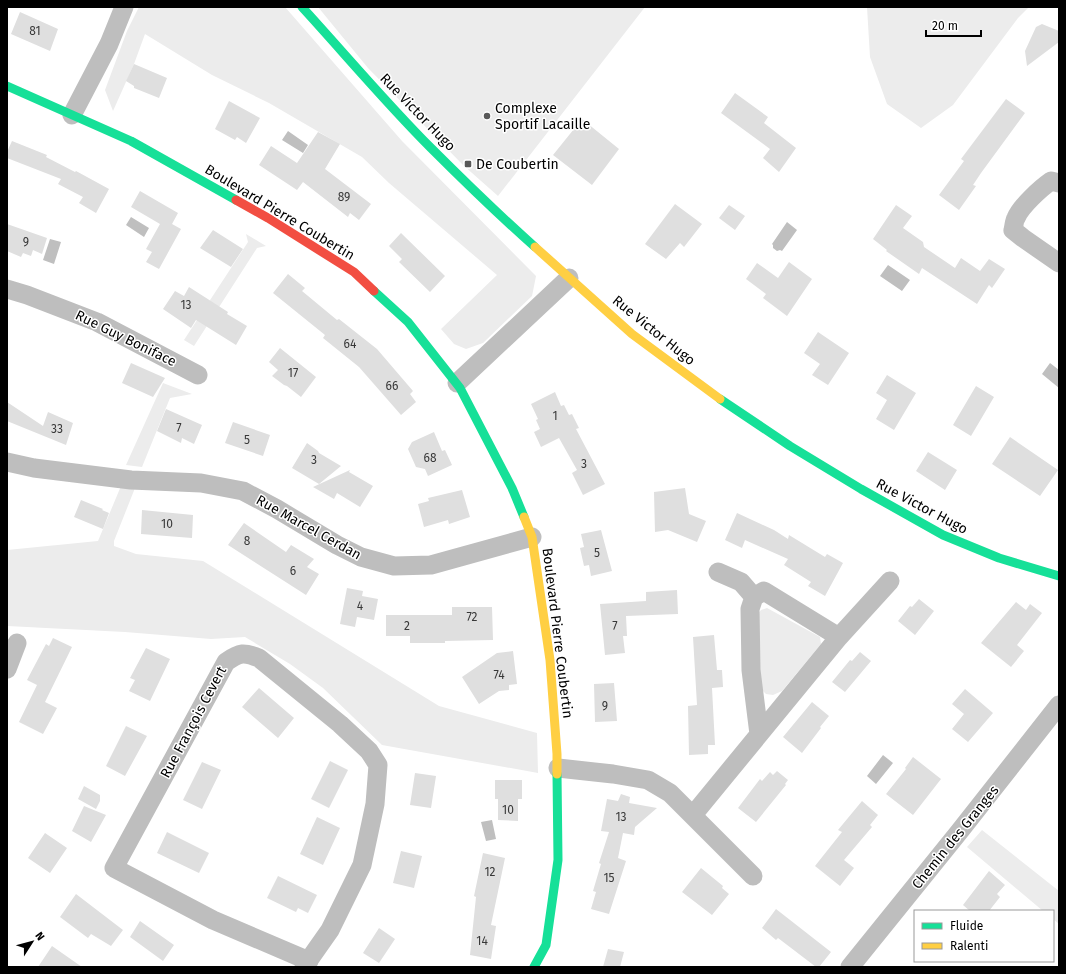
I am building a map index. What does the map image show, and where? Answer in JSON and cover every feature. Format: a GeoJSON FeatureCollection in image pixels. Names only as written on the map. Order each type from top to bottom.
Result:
{"type":"FeatureCollection","features":[{"type":"Feature","properties":{"kind":"street"},"geometry":{"type":"LineString","coordinates":[[72,115],[109,44],[124,7]]}},
{"type":"Feature","properties":{"kind":"street","name":"Rue Victor Hugo"},"geometry":{"type":"LineString","coordinates":[[302,7],[431,148],[503,218],[632,334],[707,391],[796,450],[861,489],[943,535],[999,558],[1059,576]]}},
{"type":"Feature","properties":{"kind":"street","name":"Boulevard Pierre Coubertin"},"geometry":{"type":"LineString","coordinates":[[7,86],[131,141],[254,210],[354,272],[408,322],[457,383],[512,488],[532,538],[550,660],[558,768],[558,860],[546,945],[534,967]]}},
{"type":"Feature","properties":{"kind":"street"},"geometry":{"type":"LineString","coordinates":[[1059,183],[1051,181],[1030,200],[1015,218],[1013,230],[1022,238],[1059,263]]}},
{"type":"Feature","properties":{"kind":"street"},"geometry":{"type":"LineString","coordinates":[[457,383],[569,278]]}},
{"type":"Feature","properties":{"kind":"street","name":"Rue Guy Boniface"},"geometry":{"type":"LineString","coordinates":[[7,289],[27,295],[97,322],[198,375]]}},
{"type":"Feature","properties":{"kind":"street","name":"Rue Marcel Cerdan"},"geometry":{"type":"LineString","coordinates":[[7,462],[34,468],[131,480],[201,483],[243,491],[277,509],[337,545],[361,557],[394,566],[431,565],[532,538]]}},
{"type":"Feature","properties":{"kind":"street"},"geometry":{"type":"LineString","coordinates":[[718,572],[742,582],[754,597]]}},
{"type":"Feature","properties":{"kind":"street"},"geometry":{"type":"LineString","coordinates":[[693,815],[839,637],[890,581]]}},
{"type":"Feature","properties":{"kind":"street"},"geometry":{"type":"LineString","coordinates":[[759,734],[751,670],[750,609],[754,597],[764,591],[839,637]]}},
{"type":"Feature","properties":{"kind":"street"},"geometry":{"type":"LineString","coordinates":[[7,669],[17,643]]}},
{"type":"Feature","properties":{"kind":"street","name":"Rue François Cevert"},"geometry":{"type":"LineString","coordinates":[[247,653],[260,658],[340,724],[369,751],[378,765],[375,804],[362,865],[330,930],[307,964],[213,920],[114,868],[226,662],[234,656],[247,653]]}},
{"type":"Feature","properties":{"kind":"street","name":"Chemin des Granges"},"geometry":{"type":"LineString","coordinates":[[850,967],[1059,705]]}},
{"type":"Feature","properties":{"kind":"street"},"geometry":{"type":"LineString","coordinates":[[558,768],[648,780],[670,793],[753,876]]}},
{"type":"Feature","properties":{"kind":"shaded area"},"geometry":{"type":"Polygon","coordinates":[[[139,7],[285,7],[402,141],[536,276],[532,296],[483,343],[466,349],[454,344],[441,329],[497,275],[389,183],[362,157],[269,103],[212,75],[145,34],[134,64],[113,111],[105,90],[127,31],[139,7]]]}},
{"type":"Feature","properties":{"kind":"shaded area","name":"Complexe Sportif Lacaille"},"geometry":{"type":"Polygon","coordinates":[[[318,7],[645,7],[498,196],[463,165],[368,68],[318,7]]]}},
{"type":"Feature","properties":{"kind":"shaded area"},"geometry":{"type":"Polygon","coordinates":[[[867,7],[1029,7],[1018,18],[953,105],[921,128],[887,104],[870,57],[867,7]]]}},
{"type":"Feature","properties":{"kind":"shaded area"},"geometry":{"type":"Polygon","coordinates":[[[288,131],[308,145],[303,153],[282,140],[288,131]]]}},
{"type":"Feature","properties":{"kind":"shaded area"},"geometry":{"type":"Polygon","coordinates":[[[131,217],[149,228],[144,237],[126,225],[131,217]]]}},
{"type":"Feature","properties":{"kind":"shaded area"},"geometry":{"type":"Polygon","coordinates":[[[787,222],[797,230],[782,251],[777,251],[773,248],[772,244],[787,222]]]}},
{"type":"Feature","properties":{"kind":"shaded area"},"geometry":{"type":"Polygon","coordinates":[[[246,234],[266,246],[257,248],[194,346],[184,340],[248,242],[246,234]]]}},
{"type":"Feature","properties":{"kind":"shaded area"},"geometry":{"type":"Polygon","coordinates":[[[50,239],[61,242],[54,264],[43,260],[50,239]]]}},
{"type":"Feature","properties":{"kind":"shaded area"},"geometry":{"type":"Polygon","coordinates":[[[888,265],[910,280],[902,291],[880,276],[888,265]]]}},
{"type":"Feature","properties":{"kind":"shaded area"},"geometry":{"type":"Polygon","coordinates":[[[1050,363],[1059,370],[1059,388],[1042,374],[1050,363]]]}},
{"type":"Feature","properties":{"kind":"shaded area"},"geometry":{"type":"Polygon","coordinates":[[[163,383],[192,394],[170,398],[142,467],[126,465],[163,383]]]}},
{"type":"Feature","properties":{"kind":"shaded area"},"geometry":{"type":"Polygon","coordinates":[[[121,486],[135,488],[114,541],[114,546],[136,554],[203,561],[439,706],[537,733],[538,773],[382,745],[323,688],[290,664],[245,637],[211,639],[125,632],[7,626],[7,550],[98,541],[121,486]]]}},
{"type":"Feature","properties":{"kind":"shaded area"},"geometry":{"type":"Polygon","coordinates":[[[767,608],[820,637],[821,644],[782,691],[773,695],[766,694],[761,689],[756,616],[761,610],[767,608]]]}},
{"type":"Feature","properties":{"kind":"shaded area"},"geometry":{"type":"Polygon","coordinates":[[[883,755],[893,763],[876,784],[867,776],[883,755]]]}},
{"type":"Feature","properties":{"kind":"shaded area"},"geometry":{"type":"Polygon","coordinates":[[[492,820],[496,839],[486,841],[481,822],[492,820]]]}},
{"type":"Feature","properties":{"kind":"shaded area"},"geometry":{"type":"Polygon","coordinates":[[[982,830],[1059,891],[1059,924],[1054,920],[1054,910],[1042,910],[967,847],[982,830]]]}},
{"type":"Feature","properties":{"kind":"building"},"geometry":{"type":"Polygon","coordinates":[[[20,12],[58,29],[50,51],[11,34],[20,12]]]}},
{"type":"Feature","properties":{"kind":"building"},"geometry":{"type":"Polygon","coordinates":[[[1042,24],[1059,31],[1059,42],[1027,66],[1025,51],[1036,27],[1042,24]]]}},
{"type":"Feature","properties":{"kind":"building"},"geometry":{"type":"Polygon","coordinates":[[[134,64],[167,78],[159,98],[134,88],[134,86],[126,81],[134,64]]]}},
{"type":"Feature","properties":{"kind":"building"},"geometry":{"type":"Polygon","coordinates":[[[735,93],[768,117],[764,123],[796,148],[779,172],[763,158],[770,149],[721,113],[735,93]]]}},
{"type":"Feature","properties":{"kind":"building"},"geometry":{"type":"Polygon","coordinates":[[[1006,99],[1025,113],[981,173],[973,185],[976,186],[959,210],[939,195],[964,161],[961,159],[1006,99]]]}},
{"type":"Feature","properties":{"kind":"building"},"geometry":{"type":"Polygon","coordinates":[[[229,101],[260,118],[246,143],[237,137],[235,140],[215,129],[229,101]]]}},
{"type":"Feature","properties":{"kind":"building"},"geometry":{"type":"Polygon","coordinates":[[[582,119],[619,149],[592,185],[553,155],[582,119]]]}},
{"type":"Feature","properties":{"kind":"building"},"geometry":{"type":"Polygon","coordinates":[[[318,132],[340,144],[325,169],[371,204],[359,220],[350,213],[348,217],[303,182],[297,190],[259,165],[271,146],[297,163],[318,132]]]}},
{"type":"Feature","properties":{"kind":"building"},"geometry":{"type":"Polygon","coordinates":[[[12,141],[47,155],[46,157],[109,189],[96,213],[79,203],[83,197],[58,184],[61,179],[7,158],[7,152],[12,141]]]}},
{"type":"Feature","properties":{"kind":"building"},"geometry":{"type":"Polygon","coordinates":[[[140,191],[178,213],[172,224],[181,229],[159,269],[146,262],[152,252],[146,249],[160,224],[131,207],[140,191]]]}},
{"type":"Feature","properties":{"kind":"building"},"geometry":{"type":"Polygon","coordinates":[[[675,204],[702,224],[684,247],[680,243],[666,259],[645,244],[675,204]]]}},
{"type":"Feature","properties":{"kind":"building"},"geometry":{"type":"Polygon","coordinates":[[[729,205],[745,216],[735,230],[719,218],[729,205]]]}},
{"type":"Feature","properties":{"kind":"building"},"geometry":{"type":"Polygon","coordinates":[[[896,205],[912,216],[903,228],[923,242],[924,247],[955,268],[961,258],[980,271],[989,259],[1005,269],[992,288],[989,285],[977,304],[922,268],[919,274],[886,251],[887,250],[873,239],[896,205]]]}},
{"type":"Feature","properties":{"kind":"building"},"geometry":{"type":"Polygon","coordinates":[[[7,224],[47,238],[42,254],[33,250],[31,256],[23,253],[21,257],[7,251],[7,224]]]}},
{"type":"Feature","properties":{"kind":"building"},"geometry":{"type":"Polygon","coordinates":[[[213,230],[243,249],[231,267],[200,248],[213,230]]]}},
{"type":"Feature","properties":{"kind":"building"},"geometry":{"type":"Polygon","coordinates":[[[401,233],[445,276],[430,292],[399,262],[402,259],[389,246],[401,233]]]}},
{"type":"Feature","properties":{"kind":"building"},"geometry":{"type":"Polygon","coordinates":[[[789,262],[812,279],[787,316],[763,298],[766,294],[746,279],[757,263],[778,278],[789,262]]]}},
{"type":"Feature","properties":{"kind":"building"},"geometry":{"type":"Polygon","coordinates":[[[288,274],[305,288],[302,291],[337,320],[339,319],[377,349],[413,391],[410,394],[416,402],[401,415],[359,367],[323,338],[325,335],[273,293],[288,274]]]}},
{"type":"Feature","properties":{"kind":"building"},"geometry":{"type":"Polygon","coordinates":[[[189,287],[228,312],[227,314],[247,326],[236,345],[196,320],[191,328],[163,309],[175,291],[184,296],[189,287]]]}},
{"type":"Feature","properties":{"kind":"building"},"geometry":{"type":"Polygon","coordinates":[[[818,332],[849,353],[828,385],[812,375],[820,364],[804,353],[818,332]]]}},
{"type":"Feature","properties":{"kind":"building"},"geometry":{"type":"Polygon","coordinates":[[[280,348],[316,377],[301,397],[272,376],[278,370],[269,362],[280,348]]]}},
{"type":"Feature","properties":{"kind":"building"},"geometry":{"type":"Polygon","coordinates":[[[131,363],[165,378],[153,397],[122,383],[131,363]]]}},
{"type":"Feature","properties":{"kind":"building"},"geometry":{"type":"Polygon","coordinates":[[[887,375],[916,393],[894,430],[876,419],[887,400],[876,393],[887,375]]]}},
{"type":"Feature","properties":{"kind":"building"},"geometry":{"type":"Polygon","coordinates":[[[976,386],[994,397],[971,436],[953,425],[976,386]]]}},
{"type":"Feature","properties":{"kind":"building"},"geometry":{"type":"Polygon","coordinates":[[[555,392],[561,406],[564,405],[569,415],[572,414],[579,428],[576,429],[605,484],[583,495],[572,473],[577,470],[559,438],[541,447],[534,432],[540,429],[536,420],[538,419],[531,404],[555,392]]]}},
{"type":"Feature","properties":{"kind":"building"},"geometry":{"type":"Polygon","coordinates":[[[7,402],[43,426],[48,412],[73,423],[66,445],[7,421],[7,402]]]}},
{"type":"Feature","properties":{"kind":"building"},"geometry":{"type":"Polygon","coordinates":[[[166,409],[202,425],[194,444],[182,438],[181,443],[157,431],[166,409]]]}},
{"type":"Feature","properties":{"kind":"building"},"geometry":{"type":"Polygon","coordinates":[[[233,422],[270,435],[263,456],[225,443],[233,422]]]}},
{"type":"Feature","properties":{"kind":"building"},"geometry":{"type":"Polygon","coordinates":[[[434,432],[442,451],[445,450],[452,465],[428,476],[425,469],[416,467],[408,449],[412,442],[434,432]]]}},
{"type":"Feature","properties":{"kind":"building"},"geometry":{"type":"Polygon","coordinates":[[[1010,437],[1058,470],[1040,496],[992,464],[1010,437]]]}},
{"type":"Feature","properties":{"kind":"building"},"geometry":{"type":"Polygon","coordinates":[[[307,443],[319,453],[341,466],[319,484],[292,468],[307,443]]]}},
{"type":"Feature","properties":{"kind":"building"},"geometry":{"type":"Polygon","coordinates":[[[928,452],[957,470],[945,490],[916,471],[928,452]]]}},
{"type":"Feature","properties":{"kind":"building"},"geometry":{"type":"Polygon","coordinates":[[[350,470],[349,472],[373,486],[360,507],[337,493],[334,499],[313,487],[350,470]]]}},
{"type":"Feature","properties":{"kind":"building"},"geometry":{"type":"Polygon","coordinates":[[[685,488],[689,514],[706,521],[697,542],[668,530],[655,532],[654,492],[685,488]]]}},
{"type":"Feature","properties":{"kind":"building"},"geometry":{"type":"Polygon","coordinates":[[[462,490],[470,517],[449,524],[448,520],[424,527],[418,504],[429,501],[428,498],[462,490]]]}},
{"type":"Feature","properties":{"kind":"building"},"geometry":{"type":"Polygon","coordinates":[[[81,500],[109,513],[103,529],[74,517],[81,500]]]}},
{"type":"Feature","properties":{"kind":"building"},"geometry":{"type":"Polygon","coordinates":[[[142,510],[193,515],[192,538],[141,534],[142,510]]]}},
{"type":"Feature","properties":{"kind":"building"},"geometry":{"type":"Polygon","coordinates":[[[737,513],[774,530],[788,539],[789,535],[825,557],[827,554],[843,563],[825,596],[808,586],[811,582],[784,565],[788,559],[745,540],[742,548],[725,540],[737,513]]]}},
{"type":"Feature","properties":{"kind":"building"},"geometry":{"type":"Polygon","coordinates":[[[244,523],[286,552],[291,545],[314,559],[307,567],[319,574],[306,595],[228,545],[244,523]]]}},
{"type":"Feature","properties":{"kind":"building"},"geometry":{"type":"Polygon","coordinates":[[[601,530],[612,571],[591,576],[589,565],[584,566],[580,548],[584,547],[581,534],[601,530]]]}},
{"type":"Feature","properties":{"kind":"building"},"geometry":{"type":"Polygon","coordinates":[[[347,588],[363,591],[362,596],[378,599],[374,620],[357,617],[355,627],[340,624],[347,588]]]}},
{"type":"Feature","properties":{"kind":"building"},"geometry":{"type":"Polygon","coordinates":[[[677,590],[678,614],[626,616],[627,636],[623,636],[625,653],[605,655],[600,604],[646,601],[646,592],[677,590]]]}},
{"type":"Feature","properties":{"kind":"building"},"geometry":{"type":"Polygon","coordinates":[[[919,599],[934,611],[915,635],[898,621],[910,606],[912,607],[919,599]]]}},
{"type":"Feature","properties":{"kind":"building"},"geometry":{"type":"Polygon","coordinates":[[[1016,602],[1026,610],[1030,604],[1042,613],[1017,645],[1024,651],[1011,667],[981,643],[1016,602]]]}},
{"type":"Feature","properties":{"kind":"building"},"geometry":{"type":"Polygon","coordinates":[[[452,607],[492,607],[493,640],[445,641],[445,643],[410,643],[410,636],[386,636],[386,615],[452,615],[452,607]]]}},
{"type":"Feature","properties":{"kind":"building"},"geometry":{"type":"Polygon","coordinates":[[[714,635],[717,670],[722,670],[723,687],[712,688],[715,745],[708,745],[708,754],[689,755],[688,706],[697,705],[693,637],[714,635]]]}},
{"type":"Feature","properties":{"kind":"building"},"geometry":{"type":"Polygon","coordinates":[[[53,638],[72,647],[45,702],[57,708],[43,734],[19,722],[37,685],[27,680],[46,644],[49,646],[53,638]]]}},
{"type":"Feature","properties":{"kind":"building"},"geometry":{"type":"Polygon","coordinates":[[[146,648],[170,659],[150,701],[129,691],[135,680],[130,678],[146,648]]]}},
{"type":"Feature","properties":{"kind":"building"},"geometry":{"type":"Polygon","coordinates":[[[513,651],[517,684],[509,685],[509,690],[499,691],[479,704],[462,677],[497,653],[513,651]]]}},
{"type":"Feature","properties":{"kind":"building"},"geometry":{"type":"Polygon","coordinates":[[[860,652],[871,661],[845,692],[832,682],[850,660],[852,661],[860,652]]]}},
{"type":"Feature","properties":{"kind":"building"},"geometry":{"type":"Polygon","coordinates":[[[614,683],[617,721],[595,722],[594,684],[614,683]]]}},
{"type":"Feature","properties":{"kind":"building"},"geometry":{"type":"Polygon","coordinates":[[[259,688],[294,718],[278,738],[242,707],[259,688]]]}},
{"type":"Feature","properties":{"kind":"building"},"geometry":{"type":"Polygon","coordinates":[[[965,689],[993,713],[968,742],[952,729],[964,714],[952,704],[965,689]]]}},
{"type":"Feature","properties":{"kind":"building"},"geometry":{"type":"Polygon","coordinates":[[[812,702],[829,716],[802,753],[783,737],[812,702]]]}},
{"type":"Feature","properties":{"kind":"building"},"geometry":{"type":"Polygon","coordinates":[[[126,726],[147,736],[125,776],[106,766],[126,726]]]}},
{"type":"Feature","properties":{"kind":"building"},"geometry":{"type":"Polygon","coordinates":[[[913,757],[941,779],[913,815],[886,794],[906,769],[905,768],[913,757]]]}},
{"type":"Feature","properties":{"kind":"building"},"geometry":{"type":"Polygon","coordinates":[[[330,761],[348,770],[329,808],[311,799],[330,761]]]}},
{"type":"Feature","properties":{"kind":"building"},"geometry":{"type":"Polygon","coordinates":[[[202,762],[221,770],[202,809],[183,800],[202,762]]]}},
{"type":"Feature","properties":{"kind":"building"},"geometry":{"type":"Polygon","coordinates":[[[777,771],[788,780],[785,784],[786,785],[756,822],[738,808],[760,779],[762,781],[770,772],[773,775],[777,771]]]}},
{"type":"Feature","properties":{"kind":"building"},"geometry":{"type":"Polygon","coordinates":[[[415,773],[436,776],[431,808],[410,805],[415,773]]]}},
{"type":"Feature","properties":{"kind":"building"},"geometry":{"type":"Polygon","coordinates":[[[495,780],[522,780],[522,799],[518,799],[518,821],[498,820],[498,799],[495,799],[495,780]]]}},
{"type":"Feature","properties":{"kind":"building"},"geometry":{"type":"Polygon","coordinates":[[[84,786],[100,795],[100,801],[96,809],[78,799],[84,786]]]}},
{"type":"Feature","properties":{"kind":"building"},"geometry":{"type":"Polygon","coordinates":[[[621,794],[630,797],[629,803],[657,808],[635,827],[634,835],[623,833],[618,858],[626,861],[609,914],[591,909],[596,892],[593,891],[601,864],[599,863],[609,832],[601,831],[607,799],[618,801],[621,794]]]}},
{"type":"Feature","properties":{"kind":"building"},"geometry":{"type":"Polygon","coordinates":[[[862,801],[878,815],[870,825],[872,827],[844,860],[854,868],[840,886],[815,866],[842,832],[838,830],[862,801]]]}},
{"type":"Feature","properties":{"kind":"building"},"geometry":{"type":"Polygon","coordinates":[[[84,806],[106,815],[91,842],[72,831],[84,806]]]}},
{"type":"Feature","properties":{"kind":"building"},"geometry":{"type":"Polygon","coordinates":[[[317,817],[340,828],[323,865],[300,854],[317,817]]]}},
{"type":"Feature","properties":{"kind":"building"},"geometry":{"type":"Polygon","coordinates":[[[167,832],[209,853],[199,873],[157,853],[167,832]]]}},
{"type":"Feature","properties":{"kind":"building"},"geometry":{"type":"Polygon","coordinates":[[[45,833],[67,848],[50,873],[28,858],[45,833]]]}},
{"type":"Feature","properties":{"kind":"building"},"geometry":{"type":"Polygon","coordinates":[[[401,851],[422,856],[414,888],[393,883],[401,851]]]}},
{"type":"Feature","properties":{"kind":"building"},"geometry":{"type":"Polygon","coordinates":[[[483,853],[505,858],[491,925],[496,926],[491,959],[470,955],[476,897],[474,896],[483,853]]]}},
{"type":"Feature","properties":{"kind":"building"},"geometry":{"type":"Polygon","coordinates":[[[701,868],[723,886],[722,888],[729,894],[712,915],[682,892],[701,868]]]}},
{"type":"Feature","properties":{"kind":"building"},"geometry":{"type":"Polygon","coordinates":[[[989,871],[1005,885],[997,894],[1000,897],[990,910],[969,910],[963,905],[989,871]]]}},
{"type":"Feature","properties":{"kind":"building"},"geometry":{"type":"Polygon","coordinates":[[[278,876],[317,895],[308,913],[298,908],[296,912],[267,898],[278,876]]]}},
{"type":"Feature","properties":{"kind":"building"},"geometry":{"type":"Polygon","coordinates":[[[76,894],[123,930],[111,946],[91,934],[88,938],[60,917],[76,894]]]}},
{"type":"Feature","properties":{"kind":"building"},"geometry":{"type":"Polygon","coordinates":[[[776,909],[831,952],[819,967],[816,967],[778,938],[776,940],[762,928],[776,909]]]}},
{"type":"Feature","properties":{"kind":"building"},"geometry":{"type":"Polygon","coordinates":[[[140,921],[174,945],[163,961],[130,937],[140,921]]]}},
{"type":"Feature","properties":{"kind":"building"},"geometry":{"type":"Polygon","coordinates":[[[379,928],[395,939],[379,963],[363,953],[379,928]]]}},
{"type":"Feature","properties":{"kind":"building"},"geometry":{"type":"Polygon","coordinates":[[[52,946],[82,967],[38,967],[52,946]]]}},
{"type":"Feature","properties":{"kind":"building"},"geometry":{"type":"Polygon","coordinates":[[[608,949],[624,952],[620,967],[603,967],[608,949]]]}},
{"type":"Feature","properties":{"kind":"traffic: fast"},"geometry":{"type":"LineString","coordinates":[[302,7],[414,131],[508,223],[535,247]]}},
{"type":"Feature","properties":{"kind":"traffic: fast"},"geometry":{"type":"LineString","coordinates":[[7,86],[131,141],[236,200]]}},
{"type":"Feature","properties":{"kind":"traffic: fast"},"geometry":{"type":"LineString","coordinates":[[374,291],[408,322],[460,388],[512,488],[524,517]]}},
{"type":"Feature","properties":{"kind":"traffic: fast"},"geometry":{"type":"LineString","coordinates":[[720,399],[790,446],[861,489],[943,535],[999,558],[1059,576]]}},
{"type":"Feature","properties":{"kind":"traffic: fast"},"geometry":{"type":"LineString","coordinates":[[534,967],[546,945],[558,860],[557,774]]}},
{"type":"Feature","properties":{"kind":"traffic: slow"},"geometry":{"type":"LineString","coordinates":[[535,247],[632,334],[720,399]]}},
{"type":"Feature","properties":{"kind":"traffic: slow"},"geometry":{"type":"LineString","coordinates":[[524,517],[532,537],[550,660],[557,754],[557,774]]}},
{"type":"Feature","properties":{"kind":"traffic: jam"},"geometry":{"type":"LineString","coordinates":[[236,200],[268,218],[354,272],[374,291]]}},
{"type":"Feature","properties":{"kind":"place","name":"Complexe Sportif Lacaille"},"geometry":{"type":"Point","coordinates":[487,116]}},
{"type":"Feature","properties":{"kind":"place","name":"De Coubertin"},"geometry":{"type":"Point","coordinates":[468,164]}}]}
